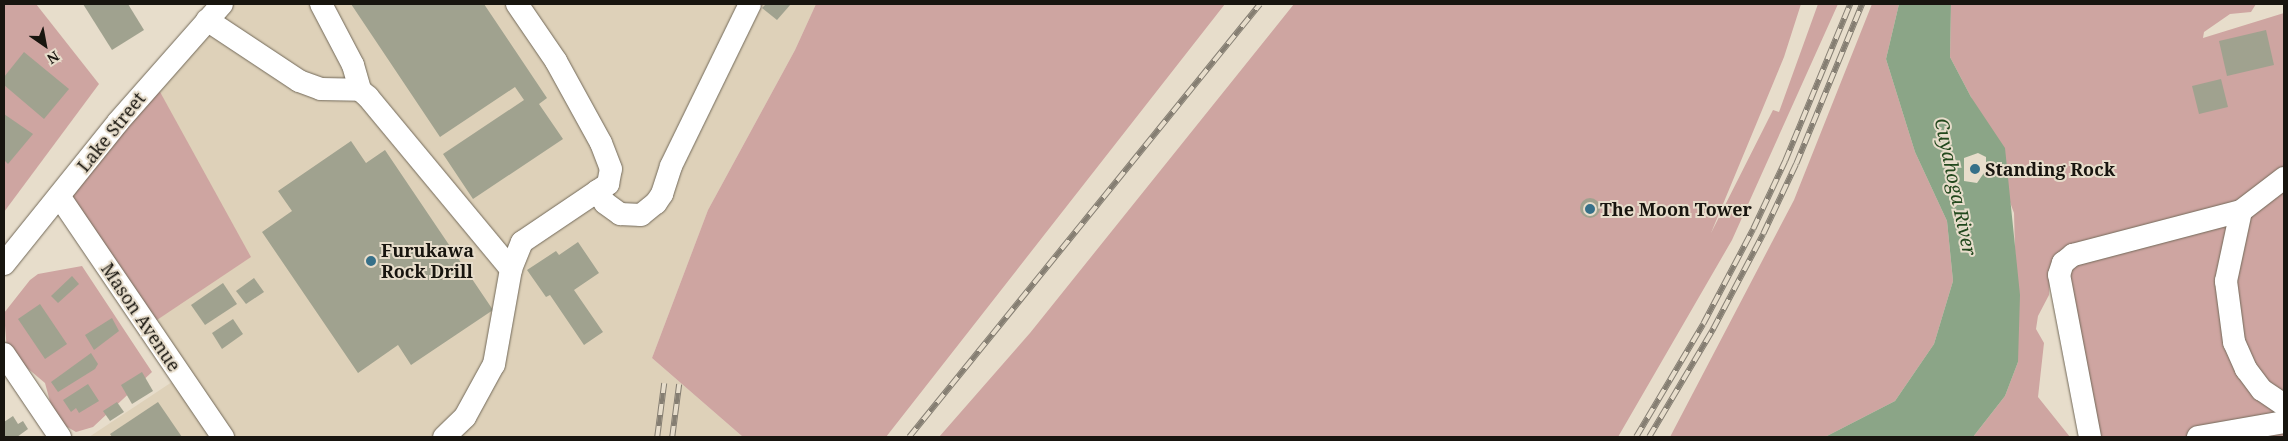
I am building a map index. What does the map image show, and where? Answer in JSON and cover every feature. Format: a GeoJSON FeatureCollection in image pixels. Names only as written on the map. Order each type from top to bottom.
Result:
{"type":"FeatureCollection","features":[{"type":"Feature","properties":{"kind":"street","name":"Lake Street"},"geometry":{"type":"LineString","coordinates":[[4,264],[118,122],[222,4]]}},
{"type":"Feature","properties":{"kind":"street"},"geometry":{"type":"LineString","coordinates":[[322,4],[353,65],[360,90],[511,269]]}},
{"type":"Feature","properties":{"kind":"street"},"geometry":{"type":"LineString","coordinates":[[444,437],[465,417],[494,364],[511,269],[522,242],[608,184],[611,169],[609,158],[556,61],[517,4]]}},
{"type":"Feature","properties":{"kind":"street"},"geometry":{"type":"LineString","coordinates":[[597,191],[605,203],[620,214],[641,215],[656,203],[662,194],[671,166],[750,4]]}},
{"type":"Feature","properties":{"kind":"street"},"geometry":{"type":"LineString","coordinates":[[207,20],[299,80],[321,89],[360,90]]}},
{"type":"Feature","properties":{"kind":"street"},"geometry":{"type":"LineString","coordinates":[[2090,437],[2058,275],[2063,263],[2073,255],[2241,211],[2284,178]]}},
{"type":"Feature","properties":{"kind":"street","name":"Mason Avenue"},"geometry":{"type":"LineString","coordinates":[[59,196],[223,437]]}},
{"type":"Feature","properties":{"kind":"street"},"geometry":{"type":"LineString","coordinates":[[2241,211],[2226,282],[2234,342],[2246,369],[2262,390],[2284,405]]}},
{"type":"Feature","properties":{"kind":"street"},"geometry":{"type":"LineString","coordinates":[[4,354],[60,437]]}},
{"type":"Feature","properties":{"kind":"street"},"geometry":{"type":"LineString","coordinates":[[2198,437],[2284,422]]}},
{"type":"Feature","properties":{"kind":"shaded area"},"geometry":{"type":"Polygon","coordinates":[[[4,4],[36,4],[99,84],[4,212],[4,4]]]}},
{"type":"Feature","properties":{"kind":"shaded area"},"geometry":{"type":"Polygon","coordinates":[[[222,4],[816,4],[795,50],[708,210],[652,358],[743,437],[89,437],[181,376],[59,196],[222,4]]]}},
{"type":"Feature","properties":{"kind":"shaded area"},"geometry":{"type":"Polygon","coordinates":[[[816,4],[1225,4],[886,437],[743,437],[652,358],[708,210],[795,50],[816,4]]]}},
{"type":"Feature","properties":{"kind":"shaded area"},"geometry":{"type":"Polygon","coordinates":[[[1294,4],[1801,4],[1784,57],[1711,233],[1773,110],[1779,112],[1818,4],[1838,4],[1732,240],[1618,437],[939,437],[1030,333],[1294,4]]]}},
{"type":"Feature","properties":{"kind":"shaded area"},"geometry":{"type":"Polygon","coordinates":[[[1872,4],[1899,4],[1886,59],[1915,152],[1947,221],[1953,281],[1934,344],[1895,401],[1825,437],[1670,437],[1794,200],[1872,4]]]}},
{"type":"Feature","properties":{"kind":"shaded area"},"geometry":{"type":"Polygon","coordinates":[[[1951,4],[2256,4],[2251,12],[2230,14],[2204,32],[2203,38],[2284,13],[2284,437],[2085,437],[2050,277],[2049,295],[2038,316],[2036,329],[2044,343],[2038,397],[2070,437],[1973,437],[2005,396],[2018,362],[2014,213],[1971,97],[1950,57],[1951,4]]]}},
{"type":"Feature","properties":{"kind":"shaded area"},"geometry":{"type":"Polygon","coordinates":[[[154,81],[251,257],[148,326],[59,196],[154,81]]]}},
{"type":"Feature","properties":{"kind":"shaded area"},"geometry":{"type":"Polygon","coordinates":[[[82,266],[152,372],[93,427],[76,432],[55,420],[45,383],[7,351],[4,313],[30,280],[38,274],[82,266]]]}},
{"type":"Feature","properties":{"kind":"water","name":"Cuyahoga River"},"geometry":{"type":"Polygon","coordinates":[[[1899,4],[1951,4],[1950,57],[1971,97],[2005,148],[2020,295],[2018,362],[2005,396],[1973,437],[1825,437],[1895,401],[1934,344],[1953,281],[1947,221],[1915,152],[1886,59],[1899,4]],[[1978,153],[1964,158],[1964,181],[1977,183],[1986,170],[1986,157],[1978,153]]]}},
{"type":"Feature","properties":{"kind":"building"},"geometry":{"type":"Polygon","coordinates":[[[83,4],[128,4],[144,30],[112,50],[83,4]]]}},
{"type":"Feature","properties":{"kind":"building"},"geometry":{"type":"Polygon","coordinates":[[[351,4],[484,4],[547,98],[539,104],[563,139],[473,199],[443,154],[524,100],[515,87],[440,137],[351,4]]]}},
{"type":"Feature","properties":{"kind":"building"},"geometry":{"type":"Polygon","coordinates":[[[766,4],[791,4],[777,20],[762,8],[766,4]]]}},
{"type":"Feature","properties":{"kind":"building"},"geometry":{"type":"Polygon","coordinates":[[[2266,30],[2274,65],[2227,76],[2219,41],[2266,30]]]}},
{"type":"Feature","properties":{"kind":"building"},"geometry":{"type":"Polygon","coordinates":[[[24,52],[69,89],[44,119],[4,85],[4,77],[24,52]]]}},
{"type":"Feature","properties":{"kind":"building"},"geometry":{"type":"Polygon","coordinates":[[[2221,79],[2228,107],[2199,114],[2192,86],[2221,79]]]}},
{"type":"Feature","properties":{"kind":"building"},"geometry":{"type":"Polygon","coordinates":[[[4,114],[33,134],[8,164],[4,160],[4,114]]]}},
{"type":"Feature","properties":{"kind":"building","name":"Furukawa Rock Drill"},"geometry":{"type":"Polygon","coordinates":[[[351,141],[366,163],[385,150],[493,310],[411,365],[398,345],[358,373],[262,232],[292,211],[278,191],[351,141]]]}},
{"type":"Feature","properties":{"kind":"building","name":"The Moon Tower"},"geometry":{"type":"Polygon","coordinates":[[[1590,198],[1597,201],[1600,208],[1597,215],[1590,218],[1583,215],[1580,208],[1583,201],[1590,198]]]}},
{"type":"Feature","properties":{"kind":"building"},"geometry":{"type":"Polygon","coordinates":[[[578,242],[599,273],[574,290],[603,332],[584,345],[550,295],[546,297],[527,270],[556,251],[559,255],[578,242]]]}},
{"type":"Feature","properties":{"kind":"building"},"geometry":{"type":"Polygon","coordinates":[[[72,276],[79,284],[58,303],[51,296],[72,276]]]}},
{"type":"Feature","properties":{"kind":"building"},"geometry":{"type":"Polygon","coordinates":[[[254,278],[264,292],[246,304],[236,291],[254,278]]]}},
{"type":"Feature","properties":{"kind":"building"},"geometry":{"type":"Polygon","coordinates":[[[223,283],[237,304],[205,325],[191,305],[223,283]]]}},
{"type":"Feature","properties":{"kind":"building"},"geometry":{"type":"Polygon","coordinates":[[[40,304],[67,344],[45,359],[18,319],[40,304]]]}},
{"type":"Feature","properties":{"kind":"building"},"geometry":{"type":"Polygon","coordinates":[[[112,318],[119,331],[94,350],[85,335],[112,318]]]}},
{"type":"Feature","properties":{"kind":"building"},"geometry":{"type":"Polygon","coordinates":[[[233,319],[243,334],[222,349],[212,333],[233,319]]]}},
{"type":"Feature","properties":{"kind":"building"},"geometry":{"type":"Polygon","coordinates":[[[91,353],[98,364],[95,369],[58,392],[51,382],[91,353]]]}},
{"type":"Feature","properties":{"kind":"building"},"geometry":{"type":"Polygon","coordinates":[[[142,372],[153,391],[132,404],[121,385],[142,372]]]}},
{"type":"Feature","properties":{"kind":"building"},"geometry":{"type":"Polygon","coordinates":[[[88,384],[99,401],[79,413],[76,408],[71,412],[63,400],[88,384]]]}},
{"type":"Feature","properties":{"kind":"building"},"geometry":{"type":"Polygon","coordinates":[[[117,402],[124,412],[110,421],[103,411],[117,402]]]}},
{"type":"Feature","properties":{"kind":"building"},"geometry":{"type":"Polygon","coordinates":[[[158,402],[182,437],[112,437],[110,434],[158,402]]]}},
{"type":"Feature","properties":{"kind":"building"},"geometry":{"type":"Polygon","coordinates":[[[13,416],[18,424],[23,421],[28,429],[17,437],[4,437],[4,422],[13,416]]]}},
{"type":"Feature","properties":{"kind":"railway"},"geometry":{"type":"LineString","coordinates":[[909,437],[1260,4]]}},
{"type":"Feature","properties":{"kind":"railway"},"geometry":{"type":"LineString","coordinates":[[1636,437],[1703,324],[1753,229],[1785,161],[1850,4]]}},
{"type":"Feature","properties":{"kind":"railway"},"geometry":{"type":"LineString","coordinates":[[1649,437],[1713,329],[1763,234],[1796,164],[1862,4]]}},
{"type":"Feature","properties":{"kind":"railway"},"geometry":{"type":"LineString","coordinates":[[657,437],[664,383]]}},
{"type":"Feature","properties":{"kind":"railway"},"geometry":{"type":"LineString","coordinates":[[672,437],[679,384]]}},
{"type":"Feature","properties":{"kind":"place","name":"Standing Rock"},"geometry":{"type":"Point","coordinates":[1975,169]}},
{"type":"Feature","properties":{"kind":"place","name":"The Moon Tower"},"geometry":{"type":"Point","coordinates":[1590,209]}},
{"type":"Feature","properties":{"kind":"place","name":"Furukawa Rock Drill"},"geometry":{"type":"Point","coordinates":[371,261]}}]}
